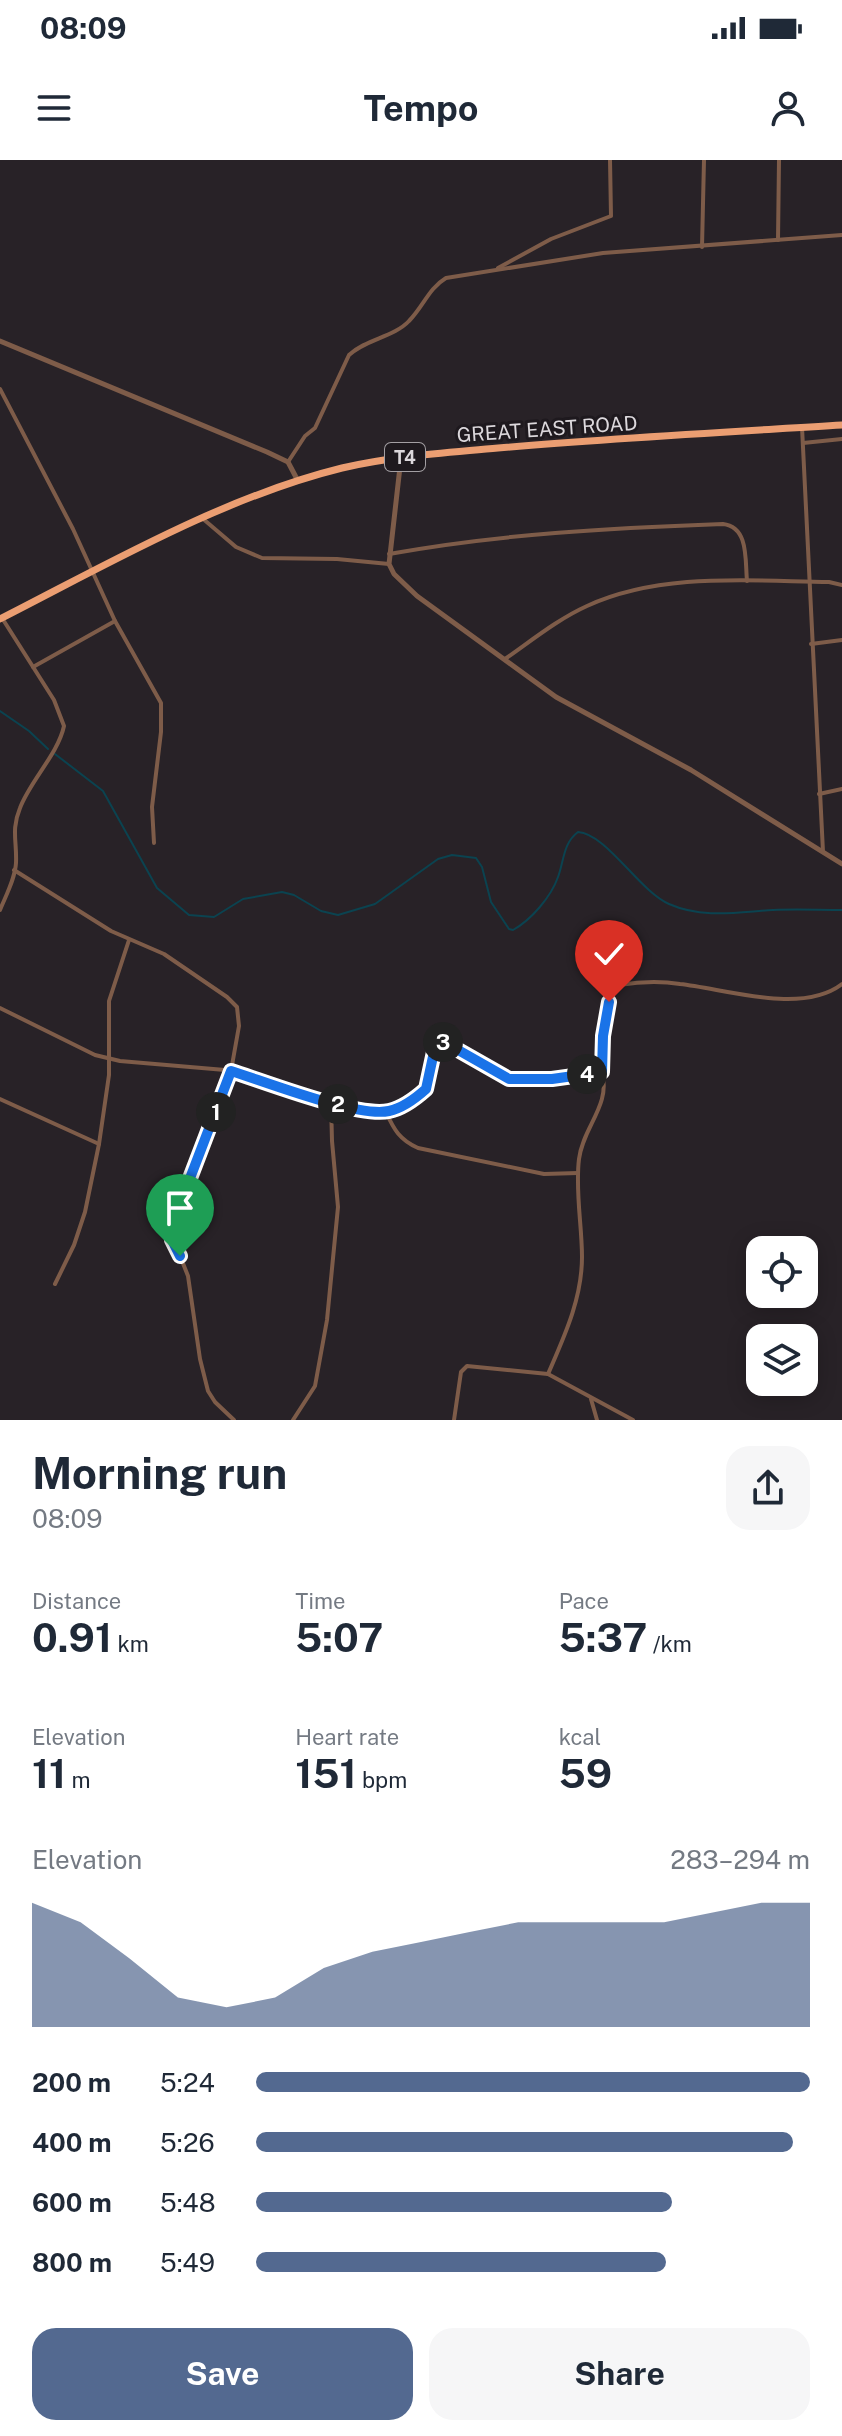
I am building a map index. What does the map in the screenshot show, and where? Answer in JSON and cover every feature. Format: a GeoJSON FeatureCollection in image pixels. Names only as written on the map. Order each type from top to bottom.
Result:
{"type":"FeatureCollection","features":[{"type":"Feature","properties":{"kind":"highway","name":"GREAT EAST ROAD"},"geometry":{"type":"LineString","coordinates":[[1,618],[202,518],[298,481],[341,469],[401,458],[577,441],[842,425]]}},
{"type":"Feature","properties":{"kind":"street"},"geometry":{"type":"LineString","coordinates":[[496,269],[551,239],[611,216],[610,160]]}},
{"type":"Feature","properties":{"kind":"street"},"geometry":{"type":"LineString","coordinates":[[702,247],[704,160]]}},
{"type":"Feature","properties":{"kind":"street"},"geometry":{"type":"LineString","coordinates":[[778,240],[779,160]]}},
{"type":"Feature","properties":{"kind":"street"},"geometry":{"type":"LineString","coordinates":[[288,462],[305,436],[315,428],[351,352],[408,323],[442,281],[496,269],[603,253],[842,235]]}},
{"type":"Feature","properties":{"kind":"street"},"geometry":{"type":"LineString","coordinates":[[0,341],[288,462],[298,481]]}},
{"type":"Feature","properties":{"kind":"street"},"geometry":{"type":"LineString","coordinates":[[0,389],[93,570],[115,621],[161,703],[161,732],[152,807],[154,843]]}},
{"type":"Feature","properties":{"kind":"street"},"geometry":{"type":"LineString","coordinates":[[802,427],[823,852]]}},
{"type":"Feature","properties":{"kind":"street"},"geometry":{"type":"LineString","coordinates":[[803,443],[842,439]]}},
{"type":"Feature","properties":{"kind":"street"},"geometry":{"type":"LineString","coordinates":[[401,458],[389,564],[394,574],[417,596],[503,660],[581,712],[691,770],[842,864]]}},
{"type":"Feature","properties":{"kind":"street"},"geometry":{"type":"LineString","coordinates":[[202,518],[236,547],[262,558],[337,559],[389,564]]}},
{"type":"Feature","properties":{"kind":"street"},"geometry":{"type":"LineString","coordinates":[[389,554],[459,541],[503,537],[729,524],[741,535],[747,581]]}},
{"type":"Feature","properties":{"kind":"street"},"geometry":{"type":"LineString","coordinates":[[503,660],[570,616],[613,596],[682,584],[809,581],[842,585]]}},
{"type":"Feature","properties":{"kind":"street"},"geometry":{"type":"LineString","coordinates":[[0,910],[14,870],[13,836],[21,804],[64,731],[54,700],[1,618]]}},
{"type":"Feature","properties":{"kind":"street"},"geometry":{"type":"LineString","coordinates":[[33,667],[115,621]]}},
{"type":"Feature","properties":{"kind":"street"},"geometry":{"type":"LineString","coordinates":[[811,644],[842,640]]}},
{"type":"Feature","properties":{"kind":"street"},"geometry":{"type":"LineString","coordinates":[[819,794],[842,789]]}},
{"type":"Feature","properties":{"kind":"street"},"geometry":{"type":"LineString","coordinates":[[14,870],[98,924],[164,954],[235,1004],[239,1011],[231,1071],[171,1228],[171,1236],[188,1276],[208,1391],[234,1420]]}},
{"type":"Feature","properties":{"kind":"street"},"geometry":{"type":"LineString","coordinates":[[55,1284],[82,1222],[99,1144],[110,1060],[107,1028],[109,1001],[129,940]]}},
{"type":"Feature","properties":{"kind":"street"},"geometry":{"type":"LineString","coordinates":[[548,1374],[573,1313],[578,1290],[582,1256],[578,1173],[585,1134],[604,1097],[603,1036],[612,991],[619,985],[680,984],[751,997],[784,997],[819,995],[842,984]]}},
{"type":"Feature","properties":{"kind":"street"},"geometry":{"type":"LineString","coordinates":[[0,1008],[30,1021],[80,1050],[110,1060],[231,1071],[331,1103],[386,1112],[401,1107],[426,1089],[437,1038],[509,1079],[552,1079],[602,1072]]}},
{"type":"Feature","properties":{"kind":"street"},"geometry":{"type":"LineString","coordinates":[[0,1099],[99,1144]]}},
{"type":"Feature","properties":{"kind":"street"},"geometry":{"type":"LineString","coordinates":[[293,1420],[315,1386],[327,1320],[338,1207],[331,1103]]}},
{"type":"Feature","properties":{"kind":"street"},"geometry":{"type":"LineString","coordinates":[[386,1112],[403,1141],[418,1148],[544,1174],[578,1173]]}},
{"type":"Feature","properties":{"kind":"street"},"geometry":{"type":"LineString","coordinates":[[454,1420],[461,1372],[465,1366],[548,1374],[633,1420]]}},
{"type":"Feature","properties":{"kind":"street"},"geometry":{"type":"LineString","coordinates":[[591,1399],[597,1420]]}},
{"type":"Feature","properties":{"kind":"waterway"},"geometry":{"type":"LineString","coordinates":[[0,711],[48,749]]}},
{"type":"Feature","properties":{"kind":"waterway"},"geometry":{"type":"LineString","coordinates":[[55,754],[103,791],[157,888],[189,915],[214,917],[243,899],[282,892],[294,895],[321,911],[338,915],[375,904],[438,859],[452,855],[476,858],[482,867],[491,902],[509,929],[513,930],[533,914],[551,892],[567,847],[578,832],[600,842],[646,888],[682,909],[721,913],[842,910]]}},
{"type":"Feature","properties":{"kind":"route"},"geometry":{"type":"LineString","coordinates":[[180,1256],[172,1240],[171,1228],[231,1071],[331,1103],[364,1110],[391,1111],[426,1089],[437,1038],[509,1079],[552,1079],[602,1072],[603,1036],[609,1002]]}}]}
